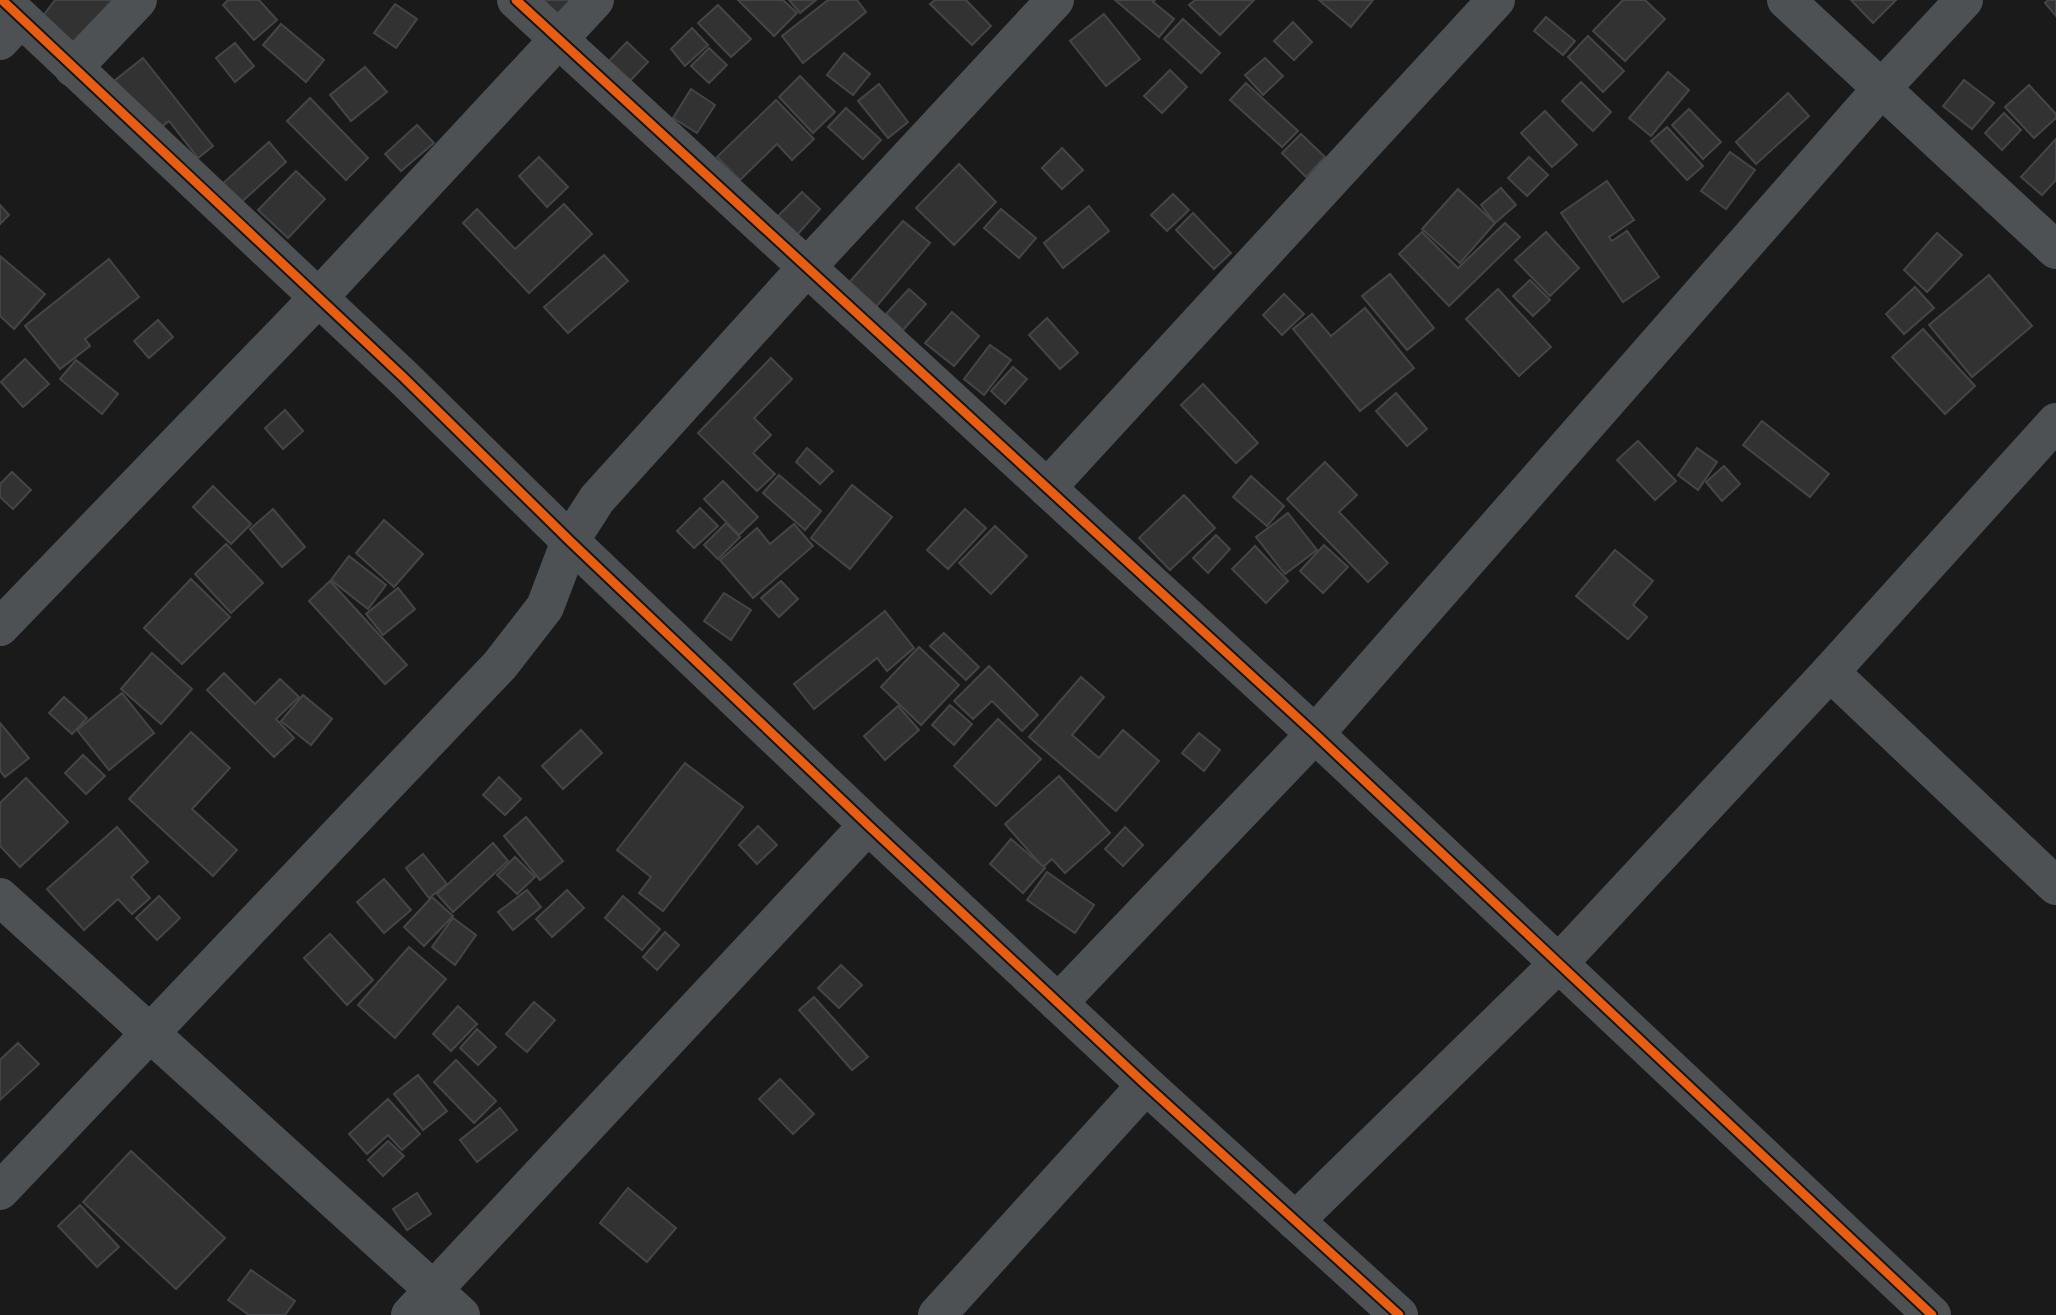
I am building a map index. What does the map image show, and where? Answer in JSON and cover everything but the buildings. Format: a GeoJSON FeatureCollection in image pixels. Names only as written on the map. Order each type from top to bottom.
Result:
{"type":"FeatureCollection","features":[{"type":"Feature","properties":{"kind":"street"},"geometry":{"type":"LineString","coordinates":[[73,68],[138,0]]}},
{"type":"Feature","properties":{"kind":"street"},"geometry":{"type":"LineString","coordinates":[[516,0],[1315,734],[1931,1315]]}},
{"type":"Feature","properties":{"kind":"street"},"geometry":{"type":"LineString","coordinates":[[0,627],[318,297],[595,0]]}},
{"type":"Feature","properties":{"kind":"street"},"geometry":{"type":"LineString","coordinates":[[0,1191],[500,665],[545,607],[570,541],[597,499],[807,267],[1055,0]]}},
{"type":"Feature","properties":{"kind":"street"},"geometry":{"type":"LineString","coordinates":[[1047,488],[1496,0]]}},
{"type":"Feature","properties":{"kind":"street"},"geometry":{"type":"LineString","coordinates":[[1786,0],[2056,250]]}},
{"type":"Feature","properties":{"kind":"street"},"geometry":{"type":"LineString","coordinates":[[1058,1003],[1315,734],[1881,89],[1964,0]]}},
{"type":"Feature","properties":{"kind":"street"},"geometry":{"type":"LineString","coordinates":[[8,20],[73,68],[403,377],[570,541],[868,825],[1146,1085],[1399,1315]]}},
{"type":"Feature","properties":{"kind":"street"},"geometry":{"type":"LineString","coordinates":[[1294,1221],[1558,964],[1830,673],[2056,422]]}},
{"type":"Feature","properties":{"kind":"street"},"geometry":{"type":"LineString","coordinates":[[1830,673],[2056,886]]}},
{"type":"Feature","properties":{"kind":"street"},"geometry":{"type":"LineString","coordinates":[[422,1302],[868,825]]}},
{"type":"Feature","properties":{"kind":"street"},"geometry":{"type":"LineString","coordinates":[[0,897],[150,1031],[422,1302],[461,1315]]}},
{"type":"Feature","properties":{"kind":"street"},"geometry":{"type":"LineString","coordinates":[[937,1315],[1146,1085]]}},
{"type":"Feature","properties":{"kind":"cycle path"},"geometry":{"type":"LineString","coordinates":[[2,0],[403,377],[570,541],[868,825],[1146,1085],[1399,1315]]}},
{"type":"Feature","properties":{"kind":"cycle path"},"geometry":{"type":"LineString","coordinates":[[516,0],[1315,734],[1932,1315]]}}]}
